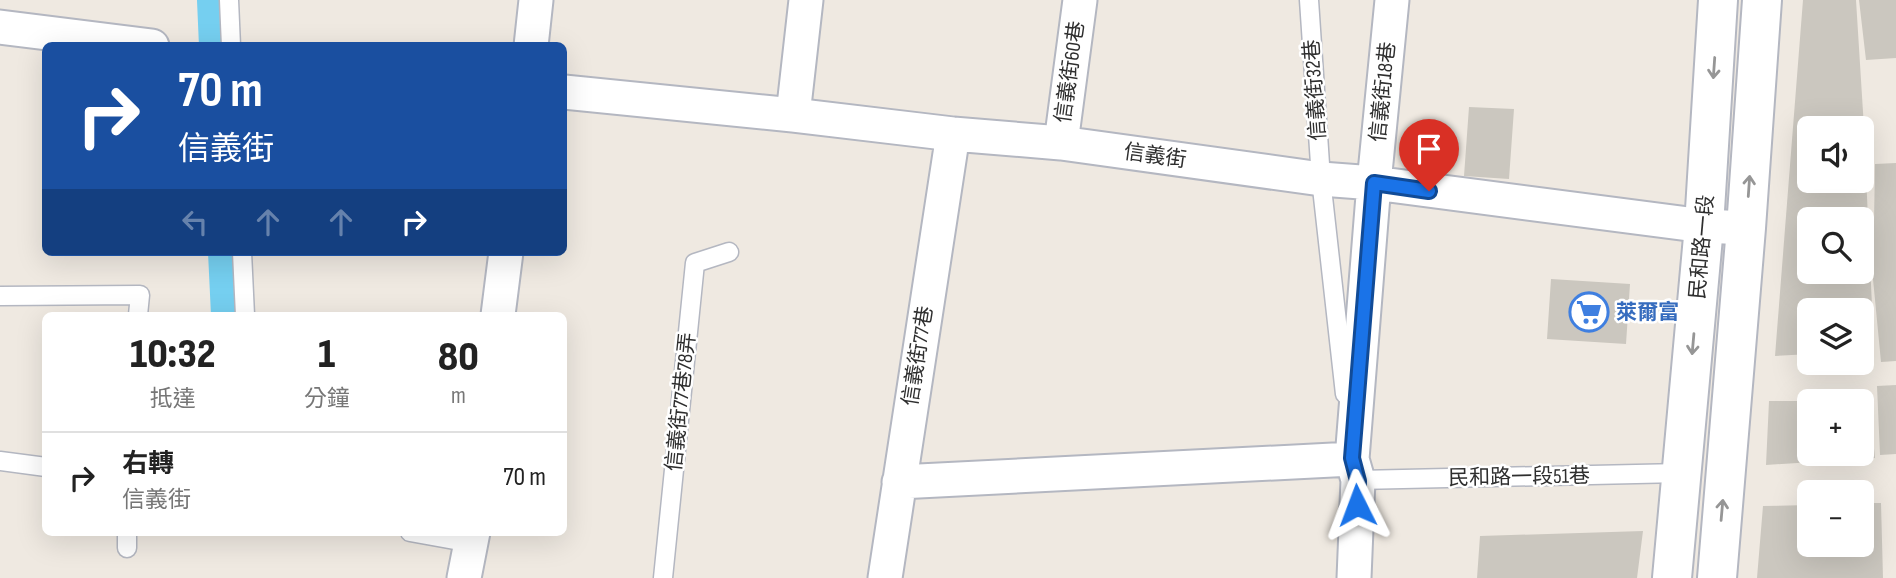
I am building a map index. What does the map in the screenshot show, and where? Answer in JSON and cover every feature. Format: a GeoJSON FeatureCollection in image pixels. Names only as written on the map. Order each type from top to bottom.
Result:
{"type":"FeatureCollection","features":[{"type":"Feature","properties":{"kind":"street"},"geometry":{"type":"LineString","coordinates":[[531,42],[536,0]]}},
{"type":"Feature","properties":{"kind":"street"},"geometry":{"type":"LineString","coordinates":[[793,115],[807,0]]}},
{"type":"Feature","properties":{"kind":"street","name":"信義街60巷"},"geometry":{"type":"LineString","coordinates":[[1061,143],[1080,0]]}},
{"type":"Feature","properties":{"kind":"street","name":"信義街18巷"},"geometry":{"type":"LineString","coordinates":[[1354,578],[1355,470],[1374,183],[1392,0]]}},
{"type":"Feature","properties":{"kind":"street","name":"民和路一段"},"geometry":{"type":"LineString","coordinates":[[1672,578],[1704,226],[1718,0]]}},
{"type":"Feature","properties":{"kind":"street","name":"民和路一段"},"geometry":{"type":"LineString","coordinates":[[1717,578],[1762,0]]}},
{"type":"Feature","properties":{"kind":"street"},"geometry":{"type":"LineString","coordinates":[[0,27],[120,42]]}},
{"type":"Feature","properties":{"kind":"street","name":"信義街"},"geometry":{"type":"LineString","coordinates":[[567,92],[1061,143],[1321,179],[1374,183],[1704,226],[1746,228]]}},
{"type":"Feature","properties":{"kind":"street","name":"信義街77巷"},"geometry":{"type":"LineString","coordinates":[[885,578],[953,134]]}},
{"type":"Feature","properties":{"kind":"street"},"geometry":{"type":"LineString","coordinates":[[499,312],[506,256]]}},
{"type":"Feature","properties":{"kind":"street"},"geometry":{"type":"LineString","coordinates":[[899,482],[1355,470]]}},
{"type":"Feature","properties":{"kind":"street"},"geometry":{"type":"LineString","coordinates":[[464,578],[472,537]]}},
{"type":"Feature","properties":{"kind":"lane"},"geometry":{"type":"LineString","coordinates":[[229,0],[231,42]]}},
{"type":"Feature","properties":{"kind":"lane","name":"信義街32巷"},"geometry":{"type":"LineString","coordinates":[[1308,0],[1321,179],[1355,470]]}},
{"type":"Feature","properties":{"kind":"lane","name":"信義街77巷78弄"},"geometry":{"type":"LineString","coordinates":[[663,578],[695,263],[729,252]]}},
{"type":"Feature","properties":{"kind":"lane"},"geometry":{"type":"LineString","coordinates":[[242,256],[245,312]]}},
{"type":"Feature","properties":{"kind":"lane"},"geometry":{"type":"LineString","coordinates":[[0,296],[140,295],[138,312]]}},
{"type":"Feature","properties":{"kind":"lane"},"geometry":{"type":"LineString","coordinates":[[0,461],[42,466]]}},
{"type":"Feature","properties":{"kind":"lane","name":"民和路一段51巷"},"geometry":{"type":"LineString","coordinates":[[1355,470],[1681,473]]}},
{"type":"Feature","properties":{"kind":"building"},"geometry":{"type":"Polygon","coordinates":[[[1803,0],[1856,0],[1863,116],[1797,116],[1797,193],[1867,193],[1867,207],[1797,207],[1797,284],[1871,284],[1872,298],[1797,298],[1797,355],[1775,356],[1803,0]]]}},
{"type":"Feature","properties":{"kind":"building"},"geometry":{"type":"Polygon","coordinates":[[[1859,0],[1896,0],[1896,58],[1866,60],[1859,0]]]}},
{"type":"Feature","properties":{"kind":"building"},"geometry":{"type":"Polygon","coordinates":[[[1469,107],[1514,109],[1509,179],[1464,176],[1469,107]]]}},
{"type":"Feature","properties":{"kind":"building"},"geometry":{"type":"Polygon","coordinates":[[[1896,163],[1896,361],[1881,362],[1873,284],[1875,164],[1896,163]]]}},
{"type":"Feature","properties":{"kind":"building","name":"萊爾富"},"geometry":{"type":"Polygon","coordinates":[[[1551,279],[1630,284],[1626,344],[1547,339],[1551,279]]]}},
{"type":"Feature","properties":{"kind":"building"},"geometry":{"type":"Polygon","coordinates":[[[1896,385],[1896,454],[1880,455],[1877,386],[1896,385]]]}},
{"type":"Feature","properties":{"kind":"building"},"geometry":{"type":"Polygon","coordinates":[[[1769,401],[1797,401],[1797,463],[1766,465],[1769,401]]]}},
{"type":"Feature","properties":{"kind":"building"},"geometry":{"type":"Polygon","coordinates":[[[1874,503],[1881,503],[1883,578],[1757,578],[1763,506],[1797,505],[1797,557],[1874,557],[1874,503]]]}},
{"type":"Feature","properties":{"kind":"building"},"geometry":{"type":"Polygon","coordinates":[[[1643,531],[1637,578],[1477,578],[1480,536],[1643,531]]]}},
{"type":"Feature","properties":{"kind":"waterway"},"geometry":{"type":"LineString","coordinates":[[212,0],[214,42]]}},
{"type":"Feature","properties":{"kind":"waterway"},"geometry":{"type":"LineString","coordinates":[[223,256],[226,312]]}},
{"type":"Feature","properties":{"kind":"place","name":"萊爾富"},"geometry":{"type":"Point","coordinates":[1589,312]}},
{"type":"Feature","properties":{"kind":"route"},"geometry":{"type":"LineString","coordinates":[[1357,505],[1358,481],[1352,458],[1374,183],[1429,191]]}}]}
